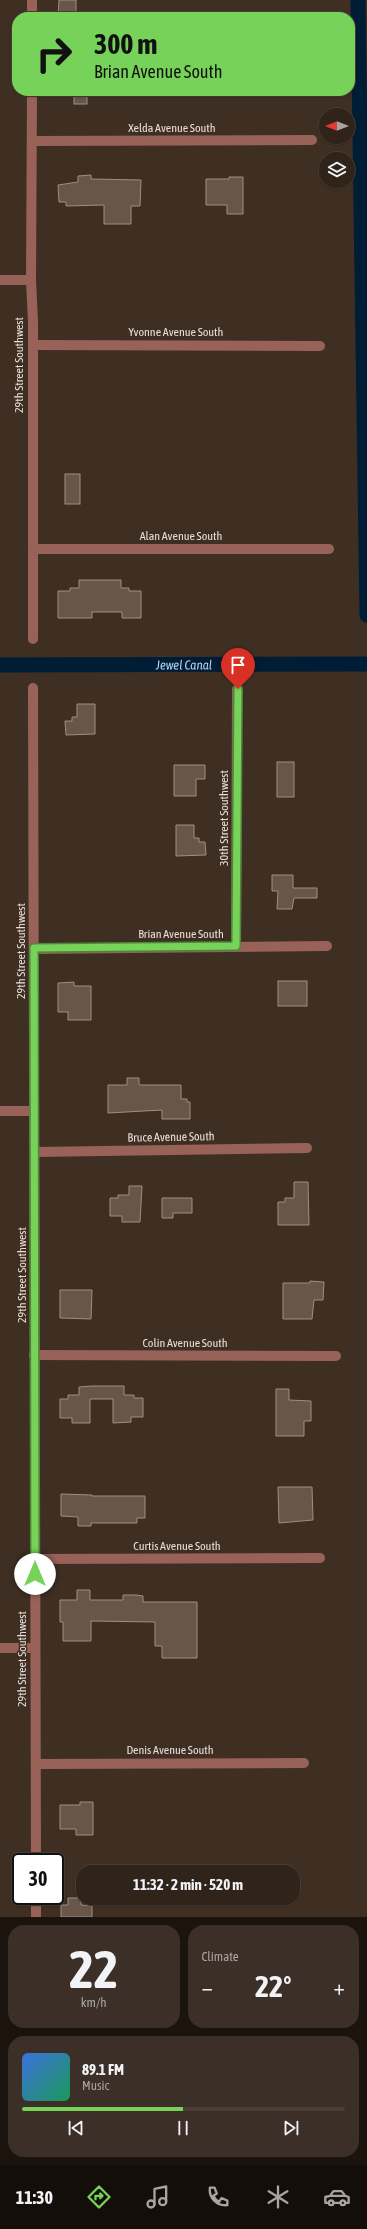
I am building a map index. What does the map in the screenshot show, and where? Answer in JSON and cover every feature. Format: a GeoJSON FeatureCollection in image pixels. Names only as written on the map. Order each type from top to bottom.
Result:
{"type":"FeatureCollection","features":[{"type":"Feature","properties":{"kind":"street"},"geometry":{"type":"LineString","coordinates":[[32,0],[32,12]]}},
{"type":"Feature","properties":{"kind":"street","name":"29th Street Southwest"},"geometry":{"type":"LineString","coordinates":[[32,96],[31,280],[33,345],[33,639]]}},
{"type":"Feature","properties":{"kind":"street","name":"Xelda Avenue South"},"geometry":{"type":"LineString","coordinates":[[32,141],[312,140]]}},
{"type":"Feature","properties":{"kind":"street"},"geometry":{"type":"LineString","coordinates":[[0,280],[31,280]]}},
{"type":"Feature","properties":{"kind":"street","name":"Yvonne Avenue South"},"geometry":{"type":"LineString","coordinates":[[33,345],[320,346]]}},
{"type":"Feature","properties":{"kind":"street","name":"Alan Avenue South"},"geometry":{"type":"LineString","coordinates":[[33,548],[329,549]]}},
{"type":"Feature","properties":{"kind":"street","name":"29th Street Southwest"},"geometry":{"type":"LineString","coordinates":[[33,688],[35,1152],[34,1648],[36,1853]]}},
{"type":"Feature","properties":{"kind":"street","name":"30th Street Southwest"},"geometry":{"type":"LineString","coordinates":[[236,946],[238,689]]}},
{"type":"Feature","properties":{"kind":"street","name":"Brian Avenue South"},"geometry":{"type":"LineString","coordinates":[[34,948],[327,946]]}},
{"type":"Feature","properties":{"kind":"street"},"geometry":{"type":"LineString","coordinates":[[0,1110],[34,1110]]}},
{"type":"Feature","properties":{"kind":"street","name":"Bruce Avenue South"},"geometry":{"type":"LineString","coordinates":[[35,1152],[307,1148]]}},
{"type":"Feature","properties":{"kind":"street","name":"Colin Avenue South"},"geometry":{"type":"LineString","coordinates":[[34,1355],[336,1356]]}},
{"type":"Feature","properties":{"kind":"street","name":"Curtis Avenue South"},"geometry":{"type":"LineString","coordinates":[[35,1559],[320,1558]]}},
{"type":"Feature","properties":{"kind":"street"},"geometry":{"type":"LineString","coordinates":[[0,1648],[34,1648]]}},
{"type":"Feature","properties":{"kind":"street","name":"Denis Avenue South"},"geometry":{"type":"LineString","coordinates":[[36,1764],[304,1763]]}},
{"type":"Feature","properties":{"kind":"street"},"geometry":{"type":"LineString","coordinates":[[36,1905],[36,1917]]}},
{"type":"Feature","properties":{"kind":"building"},"geometry":{"type":"Polygon","coordinates":[[[59,0],[76,0],[76,12],[58,12],[59,0]]]}},
{"type":"Feature","properties":{"kind":"building"},"geometry":{"type":"Polygon","coordinates":[[[74,96],[87,96],[87,104],[74,104],[74,96]]]}},
{"type":"Feature","properties":{"kind":"building"},"geometry":{"type":"Polygon","coordinates":[[[91,175],[91,179],[141,180],[140,206],[131,206],[131,224],[104,224],[104,205],[66,206],[66,202],[59,202],[58,185],[78,182],[78,176],[91,175]]]}},
{"type":"Feature","properties":{"kind":"building"},"geometry":{"type":"Polygon","coordinates":[[[229,177],[243,177],[243,214],[227,214],[227,205],[206,205],[206,179],[229,179],[229,177]]]}},
{"type":"Feature","properties":{"kind":"building"},"geometry":{"type":"Polygon","coordinates":[[[65,474],[80,474],[80,504],[65,504],[65,474]]]}},
{"type":"Feature","properties":{"kind":"building"},"geometry":{"type":"Polygon","coordinates":[[[79,580],[121,580],[121,588],[129,588],[129,591],[141,591],[141,618],[122,618],[122,612],[92,612],[92,618],[58,618],[58,591],[70,591],[70,588],[79,588],[79,580]]]}},
{"type":"Feature","properties":{"kind":"building"},"geometry":{"type":"Polygon","coordinates":[[[77,704],[95,704],[95,734],[66,735],[65,721],[72,721],[72,717],[77,717],[77,704]]]}},
{"type":"Feature","properties":{"kind":"building"},"geometry":{"type":"Polygon","coordinates":[[[277,762],[294,762],[294,797],[277,797],[277,762]]]}},
{"type":"Feature","properties":{"kind":"building"},"geometry":{"type":"Polygon","coordinates":[[[174,765],[205,765],[205,779],[196,779],[196,796],[174,796],[174,765]]]}},
{"type":"Feature","properties":{"kind":"building"},"geometry":{"type":"Polygon","coordinates":[[[176,825],[194,825],[194,838],[199,838],[199,842],[205,842],[206,855],[176,856],[176,825]]]}},
{"type":"Feature","properties":{"kind":"building"},"geometry":{"type":"Polygon","coordinates":[[[272,875],[293,875],[293,888],[317,888],[317,898],[294,898],[292,909],[277,909],[278,891],[272,891],[272,875]]]}},
{"type":"Feature","properties":{"kind":"building"},"geometry":{"type":"Polygon","coordinates":[[[278,981],[307,981],[307,1006],[278,1006],[278,981]]]}},
{"type":"Feature","properties":{"kind":"building"},"geometry":{"type":"Polygon","coordinates":[[[74,982],[74,986],[91,986],[91,1020],[68,1020],[68,1012],[58,1012],[58,983],[74,982]]]}},
{"type":"Feature","properties":{"kind":"building"},"geometry":{"type":"Polygon","coordinates":[[[127,1078],[139,1078],[139,1085],[181,1085],[181,1099],[187,1099],[187,1102],[190,1102],[190,1119],[162,1119],[162,1110],[108,1113],[108,1085],[127,1085],[127,1078]]]}},
{"type":"Feature","properties":{"kind":"building"},"geometry":{"type":"Polygon","coordinates":[[[294,1182],[308,1182],[309,1225],[278,1225],[278,1202],[285,1202],[285,1198],[294,1198],[294,1182]]]}},
{"type":"Feature","properties":{"kind":"building"},"geometry":{"type":"Polygon","coordinates":[[[129,1186],[142,1186],[140,1222],[122,1222],[122,1216],[110,1216],[110,1198],[118,1198],[118,1195],[129,1195],[129,1186]]]}},
{"type":"Feature","properties":{"kind":"building"},"geometry":{"type":"Polygon","coordinates":[[[162,1198],[192,1198],[192,1213],[173,1213],[173,1218],[162,1218],[162,1198]]]}},
{"type":"Feature","properties":{"kind":"building"},"geometry":{"type":"Polygon","coordinates":[[[310,1281],[324,1282],[323,1300],[314,1300],[312,1319],[283,1319],[283,1283],[310,1283],[310,1281]]]}},
{"type":"Feature","properties":{"kind":"building"},"geometry":{"type":"Polygon","coordinates":[[[60,1290],[92,1290],[91,1319],[60,1318],[60,1290]]]}},
{"type":"Feature","properties":{"kind":"building"},"geometry":{"type":"Polygon","coordinates":[[[124,1386],[124,1395],[134,1395],[134,1398],[143,1398],[143,1417],[131,1417],[131,1422],[113,1423],[113,1399],[90,1399],[90,1423],[72,1423],[72,1418],[60,1418],[60,1399],[68,1399],[68,1395],[79,1395],[79,1387],[124,1386]]]}},
{"type":"Feature","properties":{"kind":"building"},"geometry":{"type":"Polygon","coordinates":[[[276,1389],[289,1389],[289,1400],[311,1401],[311,1421],[304,1421],[304,1436],[276,1436],[276,1389]]]}},
{"type":"Feature","properties":{"kind":"building"},"geometry":{"type":"Polygon","coordinates":[[[278,1487],[312,1487],[313,1520],[279,1523],[278,1487]]]}},
{"type":"Feature","properties":{"kind":"building"},"geometry":{"type":"Polygon","coordinates":[[[61,1494],[92,1496],[145,1496],[145,1518],[137,1518],[137,1523],[91,1523],[91,1526],[78,1526],[78,1517],[61,1516],[61,1494]]]}},
{"type":"Feature","properties":{"kind":"building"},"geometry":{"type":"Polygon","coordinates":[[[77,1590],[90,1590],[90,1600],[123,1600],[123,1595],[136,1595],[143,1596],[143,1602],[197,1602],[197,1658],[162,1658],[162,1646],[155,1646],[155,1622],[91,1621],[91,1641],[63,1641],[63,1622],[60,1622],[60,1600],[77,1600],[77,1590]]]}},
{"type":"Feature","properties":{"kind":"building"},"geometry":{"type":"Polygon","coordinates":[[[80,1802],[93,1802],[93,1835],[76,1835],[76,1829],[60,1829],[60,1805],[80,1805],[80,1802]]]}},
{"type":"Feature","properties":{"kind":"building"},"geometry":{"type":"Polygon","coordinates":[[[68,1898],[76,1898],[76,1905],[92,1906],[92,1917],[61,1917],[61,1905],[68,1905],[68,1898]]]}},
{"type":"Feature","properties":{"kind":"waterway"},"geometry":{"type":"LineString","coordinates":[[358,0],[367,615]]}},
{"type":"Feature","properties":{"kind":"waterway","name":"Jewel Canal"},"geometry":{"type":"LineString","coordinates":[[0,665],[367,664]]}},
{"type":"Feature","properties":{"kind":"route"},"geometry":{"type":"LineString","coordinates":[[35,1574],[34,948],[236,946],[238,689]]}}]}
